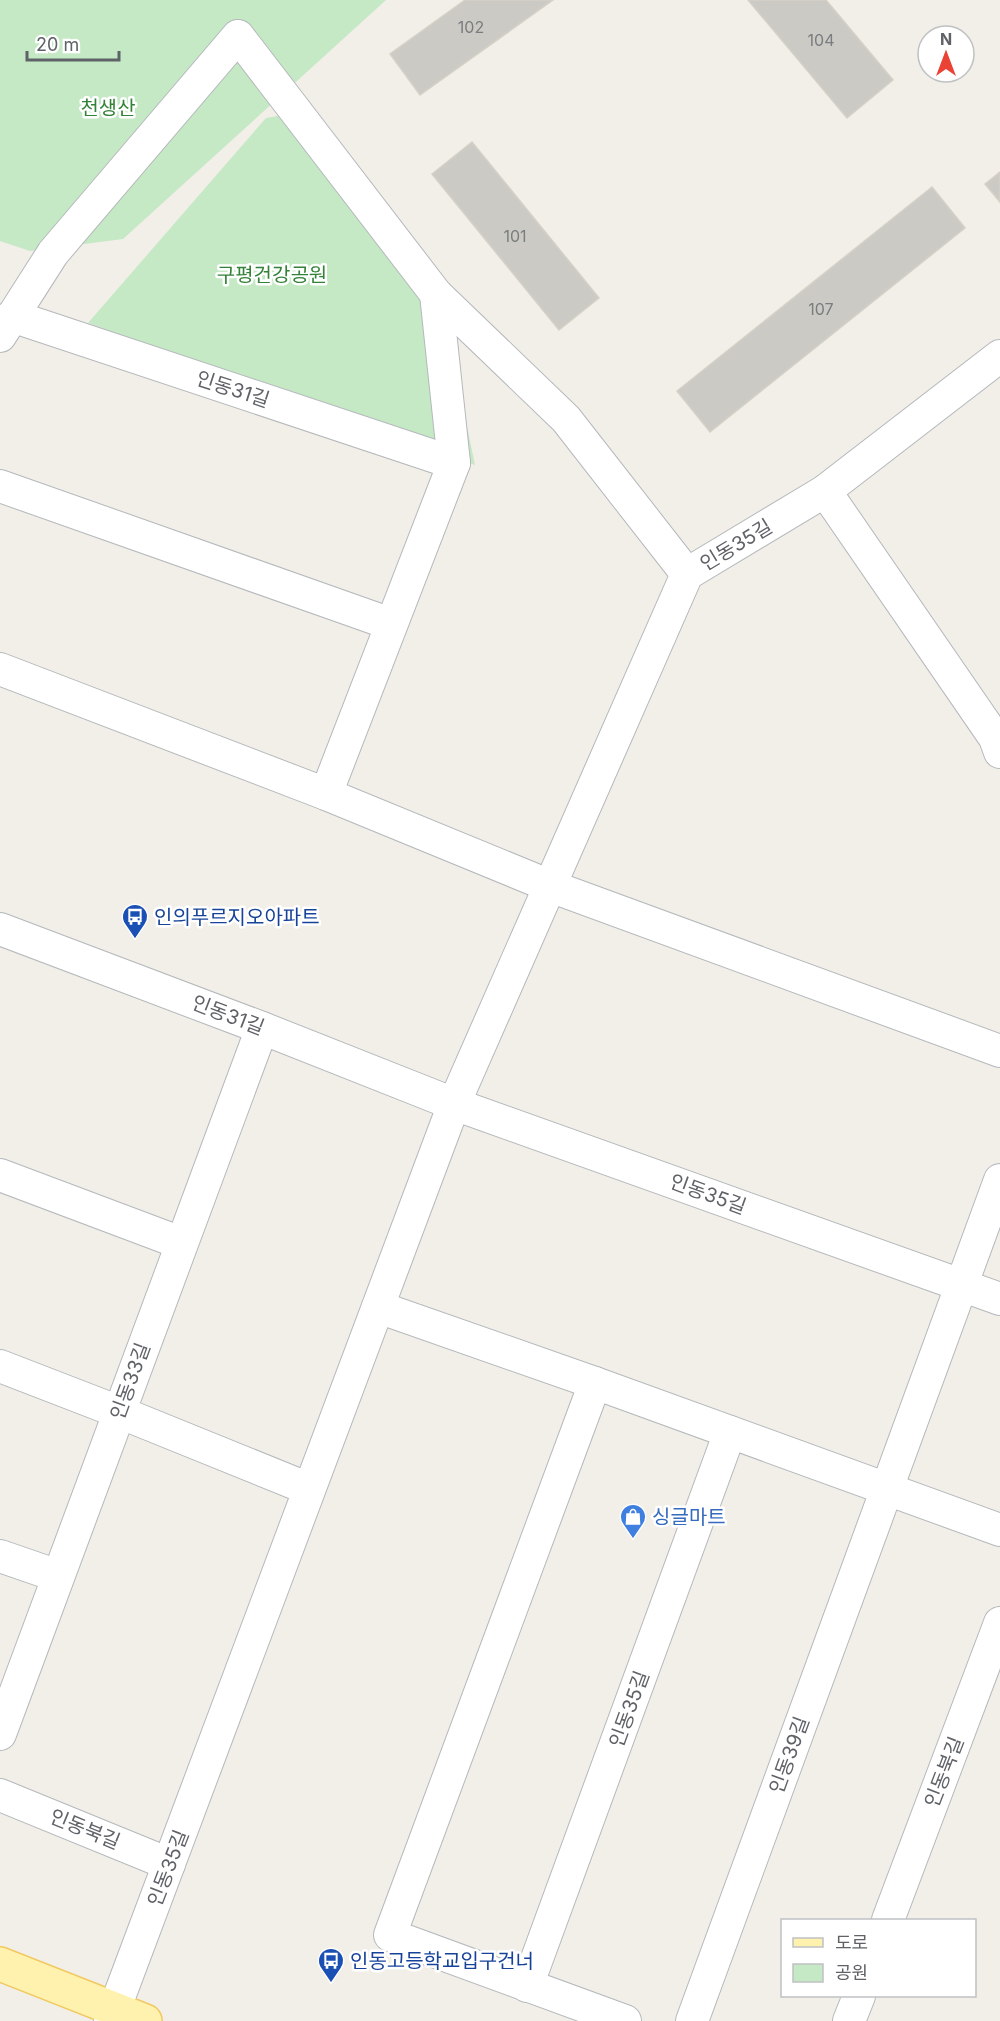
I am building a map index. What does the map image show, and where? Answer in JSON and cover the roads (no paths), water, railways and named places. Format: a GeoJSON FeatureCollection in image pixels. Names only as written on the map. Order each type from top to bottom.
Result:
{"type":"FeatureCollection","features":[{"type":"Feature","properties":{"kind":"main road"},"geometry":{"type":"LineString","coordinates":[[0,1964],[112,2016],[145,2021]]}},
{"type":"Feature","properties":{"kind":"street","name":"인동31길"},"geometry":{"type":"LineString","coordinates":[[436,294],[238,36],[53,253],[6,326],[454,462]]}},
{"type":"Feature","properties":{"kind":"street"},"geometry":{"type":"LineString","coordinates":[[326,794],[454,462],[436,294]]}},
{"type":"Feature","properties":{"kind":"street"},"geometry":{"type":"LineString","coordinates":[[436,294],[566,419],[687,574]]}},
{"type":"Feature","properties":{"kind":"street","name":"인동35길"},"geometry":{"type":"LineString","coordinates":[[112,2016],[454,1104],[687,574],[825,491],[1000,356]]}},
{"type":"Feature","properties":{"kind":"street"},"geometry":{"type":"LineString","coordinates":[[0,486],[392,624]]}},
{"type":"Feature","properties":{"kind":"street"},"geometry":{"type":"LineString","coordinates":[[825,491],[995,738],[1000,752]]}},
{"type":"Feature","properties":{"kind":"street"},"geometry":{"type":"LineString","coordinates":[[0,669],[326,794],[550,886],[1000,1051]]}},
{"type":"Feature","properties":{"kind":"street","name":"인동31길"},"geometry":{"type":"LineString","coordinates":[[0,929],[262,1028],[454,1104]]}},
{"type":"Feature","properties":{"kind":"street","name":"인동33길"},"geometry":{"type":"LineString","coordinates":[[0,1734],[262,1028]]}},
{"type":"Feature","properties":{"kind":"street","name":"인동35길"},"geometry":{"type":"LineString","coordinates":[[454,1104],[962,1285]]}},
{"type":"Feature","properties":{"kind":"street"},"geometry":{"type":"LineString","coordinates":[[0,1175],[181,1243]]}},
{"type":"Feature","properties":{"kind":"street","name":"인동39길"},"geometry":{"type":"LineString","coordinates":[[692,2021],[1000,1180]]}},
{"type":"Feature","properties":{"kind":"street"},"geometry":{"type":"LineString","coordinates":[[962,1285],[1000,1299]]}},
{"type":"Feature","properties":{"kind":"street"},"geometry":{"type":"LineString","coordinates":[[378,1307],[1000,1530]]}},
{"type":"Feature","properties":{"kind":"street"},"geometry":{"type":"LineString","coordinates":[[0,1366],[309,1489]]}},
{"type":"Feature","properties":{"kind":"street"},"geometry":{"type":"LineString","coordinates":[[595,1383],[390,1935],[625,2021]]}},
{"type":"Feature","properties":{"kind":"street","name":"인동35길"},"geometry":{"type":"LineString","coordinates":[[527,1986],[730,1432]]}},
{"type":"Feature","properties":{"kind":"street"},"geometry":{"type":"LineString","coordinates":[[0,1556],[58,1576]]}},
{"type":"Feature","properties":{"kind":"street","name":"인동북길"},"geometry":{"type":"LineString","coordinates":[[888,1919],[1000,1623]]}},
{"type":"Feature","properties":{"kind":"street","name":"인동북길"},"geometry":{"type":"LineString","coordinates":[[0,1795],[169,1864]]}},
{"type":"Feature","properties":{"kind":"street"},"geometry":{"type":"LineString","coordinates":[[849,2021],[858,1997]]}},
{"type":"Feature","properties":{"kind":"place","name":"인의푸르지오아파트"},"geometry":{"type":"Point","coordinates":[135,940]}},
{"type":"Feature","properties":{"kind":"place","name":"싱글마트"},"geometry":{"type":"Point","coordinates":[633,1540]}},
{"type":"Feature","properties":{"kind":"place","name":"인동고등학교입구건너"},"geometry":{"type":"Point","coordinates":[331,1984]}},
{"type":"Feature","properties":{"kind":"park label","name":"천생산"},"geometry":{"type":"Point","coordinates":[108,108]}},
{"type":"Feature","properties":{"kind":"park label","name":"구평건강공원"},"geometry":{"type":"Point","coordinates":[272,275]}}]}
